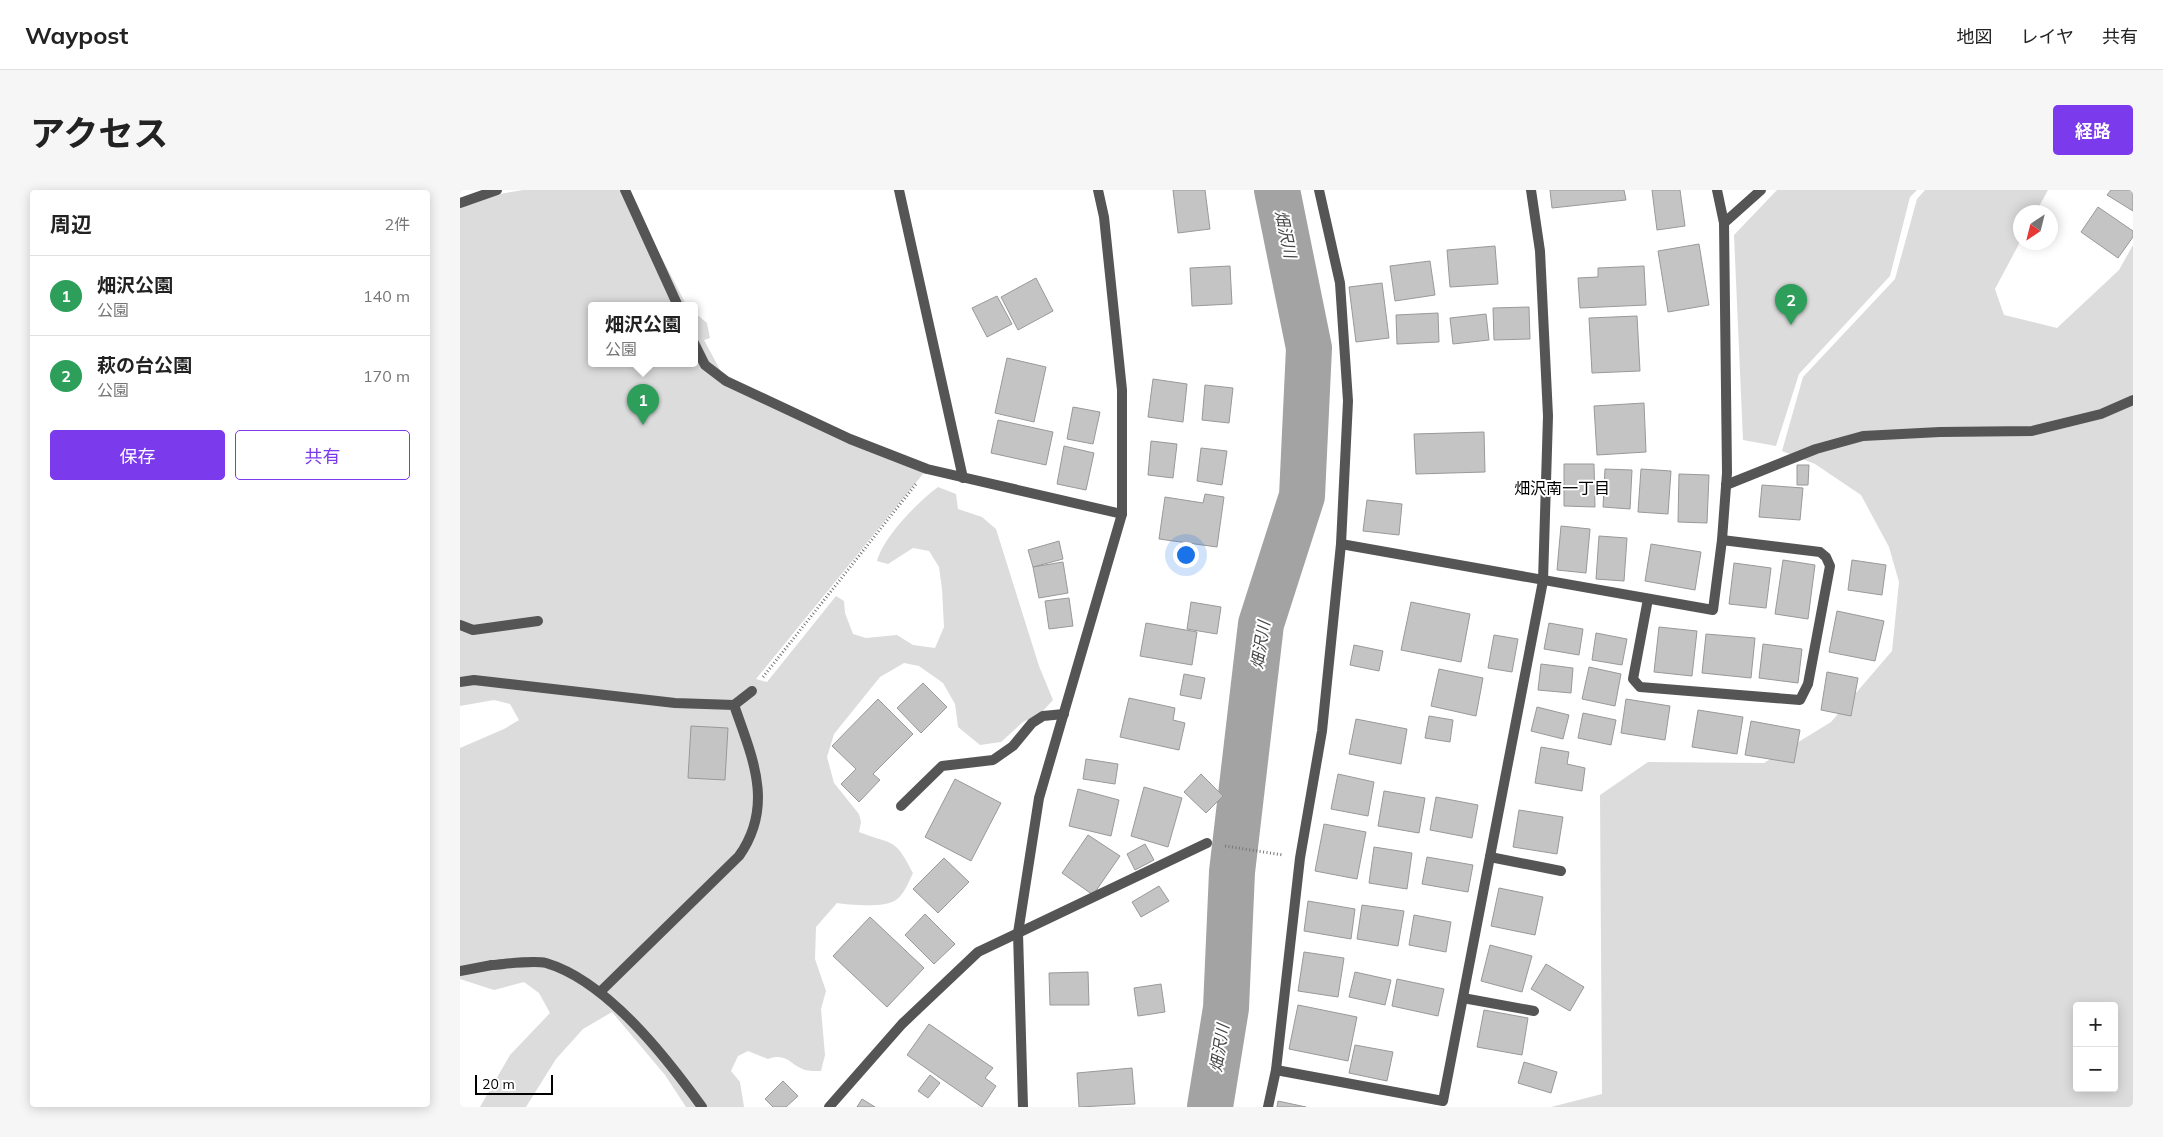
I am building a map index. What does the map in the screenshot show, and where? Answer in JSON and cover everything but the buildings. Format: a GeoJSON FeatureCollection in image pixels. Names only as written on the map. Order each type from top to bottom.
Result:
{"type":"FeatureCollection","features":[{"type":"Feature","properties":{"kind":"street"},"geometry":{"type":"LineString","coordinates":[[460,203],[498,190]]}},
{"type":"Feature","properties":{"kind":"street"},"geometry":{"type":"LineString","coordinates":[[625,190],[676,302]]}},
{"type":"Feature","properties":{"kind":"street"},"geometry":{"type":"LineString","coordinates":[[899,190],[963,478]]}},
{"type":"Feature","properties":{"kind":"street"},"geometry":{"type":"LineString","coordinates":[[1023,1107],[1018,933],[1039,798],[1122,514],[1122,390],[1104,217],[1098,190]]}},
{"type":"Feature","properties":{"kind":"street"},"geometry":{"type":"LineString","coordinates":[[1268,1107],[1276,1070],[1300,858],[1322,731],[1341,544],[1348,401],[1340,283],[1319,190]]}},
{"type":"Feature","properties":{"kind":"street"},"geometry":{"type":"LineString","coordinates":[[1276,1070],[1443,1101],[1543,581],[1548,416],[1540,251],[1531,190]]}},
{"type":"Feature","properties":{"kind":"street"},"geometry":{"type":"LineString","coordinates":[[1341,544],[1713,610],[1722,540],[1726,486],[1724,223],[1717,190]]}},
{"type":"Feature","properties":{"kind":"street"},"geometry":{"type":"LineString","coordinates":[[1724,223],[1761,190]]}},
{"type":"Feature","properties":{"kind":"street"},"geometry":{"type":"LineString","coordinates":[[698,351],[705,365],[726,381],[850,440],[927,470],[1122,514]]}},
{"type":"Feature","properties":{"kind":"street"},"geometry":{"type":"LineString","coordinates":[[1726,486],[1816,449],[1863,436],[1940,432],[2032,431],[2101,414],[2133,400]]}},
{"type":"Feature","properties":{"kind":"street"},"geometry":{"type":"LineString","coordinates":[[1648,599],[1634,679],[1640,688],[1800,700],[1808,684],[1830,566],[1826,557],[1820,552],[1722,540]]}},
{"type":"Feature","properties":{"kind":"street"},"geometry":{"type":"LineString","coordinates":[[460,625],[473,630],[538,621]]}},
{"type":"Feature","properties":{"kind":"street"},"geometry":{"type":"LineString","coordinates":[[460,682],[474,680],[675,703],[734,705],[752,691]]}},
{"type":"Feature","properties":{"kind":"street"},"geometry":{"type":"LineString","coordinates":[[600,992],[740,856],[748,844],[756,823],[759,798],[756,770],[734,705]]}},
{"type":"Feature","properties":{"kind":"street"},"geometry":{"type":"LineString","coordinates":[[902,806],[942,766],[993,760],[1013,746],[1032,722],[1043,716],[1064,714]]}},
{"type":"Feature","properties":{"kind":"street"},"geometry":{"type":"LineString","coordinates":[[829,1107],[902,1024],[978,952],[1207,843]]}},
{"type":"Feature","properties":{"kind":"street"},"geometry":{"type":"LineString","coordinates":[[1490,857],[1561,871]]}},
{"type":"Feature","properties":{"kind":"street"},"geometry":{"type":"LineString","coordinates":[[460,972],[492,965],[545,963],[590,984],[618,1008],[681,1077],[702,1107]]}},
{"type":"Feature","properties":{"kind":"street"},"geometry":{"type":"LineString","coordinates":[[1463,998],[1534,1011]]}},
{"type":"Feature","properties":{"kind":"path"},"geometry":{"type":"LineString","coordinates":[[752,691],[927,470]]}},
{"type":"Feature","properties":{"kind":"path"},"geometry":{"type":"LineString","coordinates":[[1207,843],[1300,858]]}},
{"type":"Feature","properties":{"kind":"shaded area"},"geometry":{"type":"Polygon","coordinates":[[[523,190],[626,190],[685,302],[588,302],[588,367],[698,367],[698,315],[707,323],[710,338],[704,340],[726,381],[927,469],[756,679],[767,682],[836,596],[844,601],[845,613],[853,634],[866,638],[897,635],[913,645],[935,648],[944,627],[942,589],[939,567],[929,551],[913,548],[888,564],[877,561],[887,541],[903,520],[938,487],[956,494],[958,509],[982,517],[996,529],[1039,666],[1053,700],[1041,713],[1023,722],[1001,742],[980,745],[958,727],[955,704],[943,683],[919,666],[904,663],[880,677],[834,734],[827,757],[834,783],[859,814],[861,822],[859,832],[886,841],[897,847],[913,873],[904,891],[891,903],[858,905],[837,903],[816,927],[815,959],[826,991],[821,1009],[825,1055],[821,1071],[805,1070],[784,1058],[774,1057],[768,1059],[748,1051],[738,1056],[731,1071],[740,1082],[744,1107],[686,1107],[665,1075],[612,1012],[583,1029],[556,1059],[526,1107],[480,1107],[510,1055],[550,1013],[539,993],[524,982],[494,990],[460,979],[460,748],[504,729],[519,720],[510,704],[494,700],[460,706],[460,205],[470,199],[523,190]]]}},
{"type":"Feature","properties":{"kind":"shaded area"},"geometry":{"type":"Polygon","coordinates":[[[1777,190],[1917,190],[1910,197],[1890,276],[1799,374],[1776,446],[1743,440],[1734,235],[1777,190]]]}},
{"type":"Feature","properties":{"kind":"shaded area"},"geometry":{"type":"Polygon","coordinates":[[[1925,190],[2048,190],[2040,205],[2013,205],[2013,250],[2016,250],[1995,289],[2004,315],[2057,328],[2119,270],[2133,245],[2133,1107],[1551,1107],[1602,1094],[1600,795],[1648,762],[1764,763],[1831,722],[1892,651],[1899,582],[1889,547],[1861,495],[1815,464],[1782,451],[1803,377],[1895,279],[1917,199],[1925,190]]]}},
{"type":"Feature","properties":{"kind":"waterway","name":"畑沢川"},"geometry":{"type":"LineString","coordinates":[[1210,1107],[1226,1008],[1232,872],[1261,624],[1302,496],[1309,348],[1277,190]]}},
{"type":"Feature","properties":{"kind":"place","name":"萩の台公園"},"geometry":{"type":"Point","coordinates":[1791,325]}},
{"type":"Feature","properties":{"kind":"place","name":"畑沢公園"},"geometry":{"type":"Point","coordinates":[643,425]}},
{"type":"Feature","properties":{"kind":"district","name":"畑沢南一丁目"},"geometry":{"type":"Point","coordinates":[1562,488]}}]}
